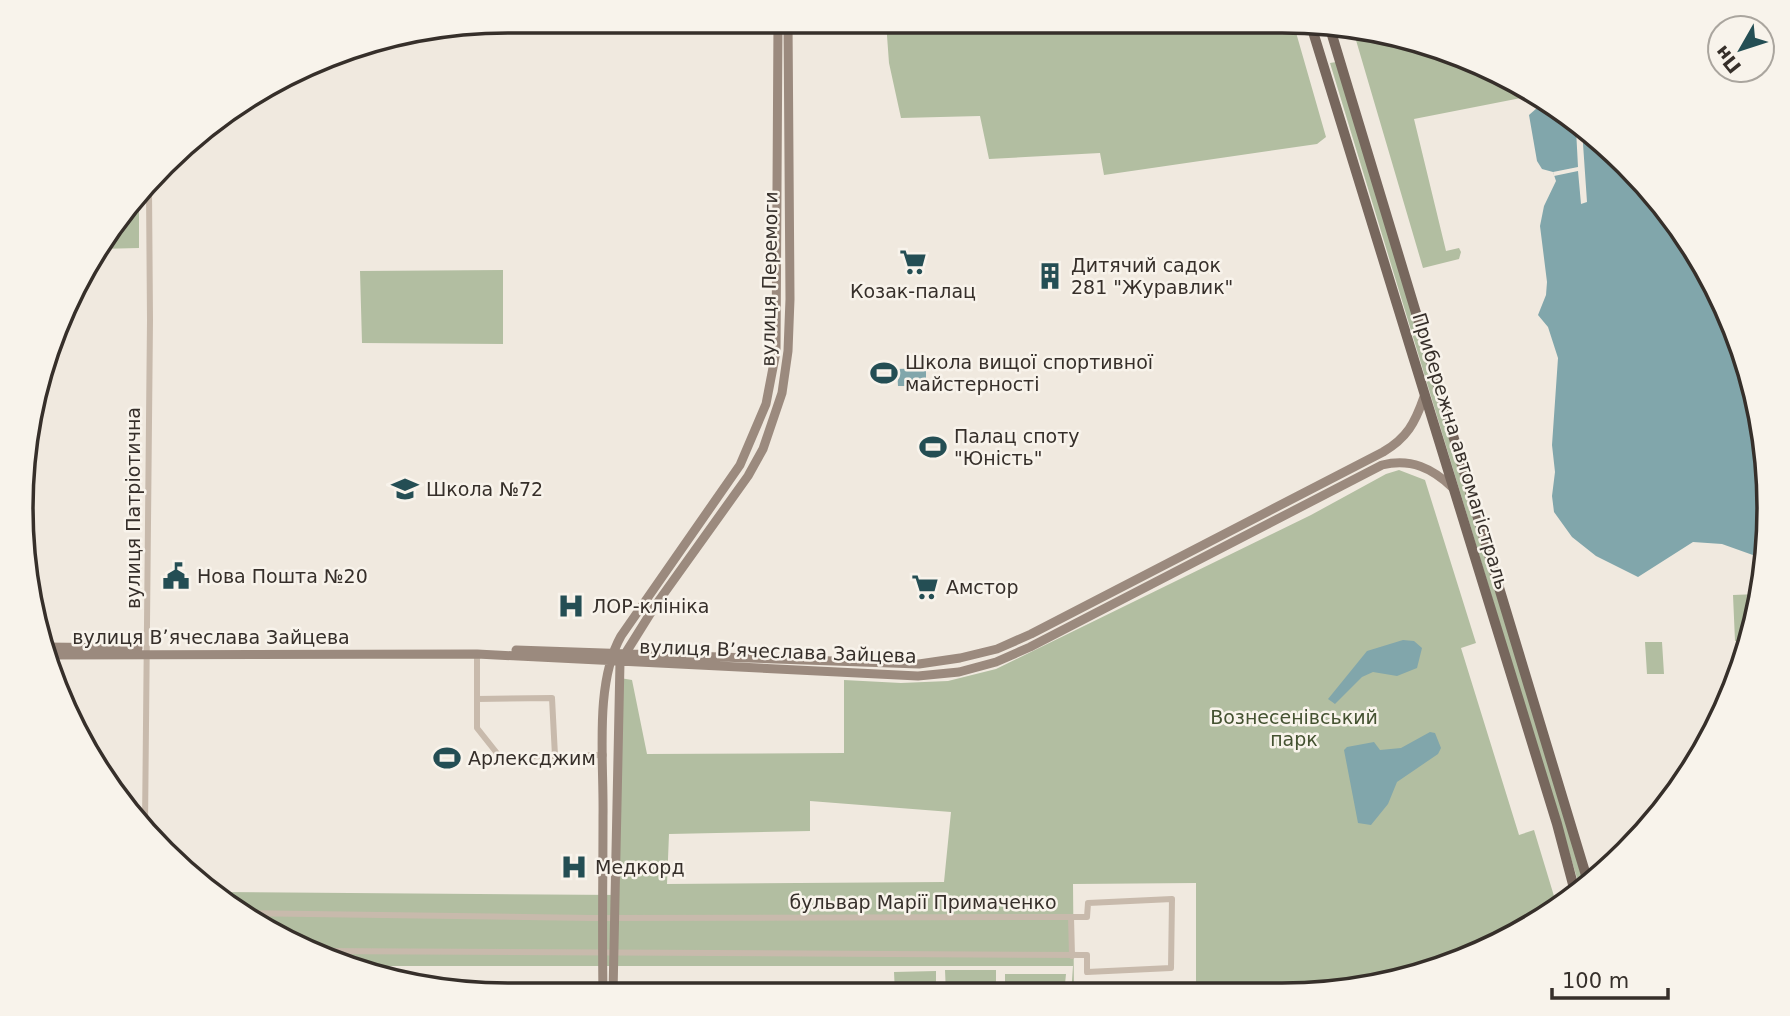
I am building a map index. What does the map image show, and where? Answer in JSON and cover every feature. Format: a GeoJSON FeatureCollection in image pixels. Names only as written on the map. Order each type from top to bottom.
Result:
{"type":"FeatureCollection","features":[{"type":"Feature","properties":{"kind":"main road","name":"вулиця Перемоги"},"geometry":{"type":"LineString","coordinates":[[608,918],[604,755],[606,674],[611,656],[726,489],[763,412],[769,388],[778,319],[778,33]]}},
{"type":"Feature","properties":{"kind":"main road","name":"вулиця Перемоги"},"geometry":{"type":"LineString","coordinates":[[604,983],[620,662],[748,477],[776,417],[782,394],[789,351],[790,299],[788,33]]}},
{"type":"Feature","properties":{"kind":"main road","name":"Прибережна автомагістраль"},"geometry":{"type":"LineString","coordinates":[[1314,34],[1557,824],[1573,884]]}},
{"type":"Feature","properties":{"kind":"main road","name":"Прибережна автомагістраль"},"geometry":{"type":"LineString","coordinates":[[1333,36],[1585,873]]}},
{"type":"Feature","properties":{"kind":"main road"},"geometry":{"type":"LineString","coordinates":[[1316,42],[1326,46],[1332,45],[1334,40]]}},
{"type":"Feature","properties":{"kind":"main road"},"geometry":{"type":"LineString","coordinates":[[1323,64],[1327,52],[1333,50],[1338,55]]}},
{"type":"Feature","properties":{"kind":"main road"},"geometry":{"type":"LineString","coordinates":[[769,388],[773,393],[782,394]]}},
{"type":"Feature","properties":{"kind":"main road","name":"вулиця Вʼячеслава Зайцева"},"geometry":{"type":"LineString","coordinates":[[54,647],[146,651],[611,656],[624,653],[641,656],[834,659],[919,664],[997,649],[1072,614],[1383,452],[1402,440],[1414,425],[1424,397]]}},
{"type":"Feature","properties":{"kind":"main road"},"geometry":{"type":"LineString","coordinates":[[763,412],[771,409],[776,417]]}},
{"type":"Feature","properties":{"kind":"main road","name":"вулиця Вʼячеслава Зайцева"},"geometry":{"type":"LineString","coordinates":[[56,655],[146,651],[611,656],[620,662],[919,676],[959,671],[996,662],[1085,620],[1382,465],[1396,461],[1426,467],[1453,488]]}},
{"type":"Feature","properties":{"kind":"main road","name":"вулиця Перемоги"},"geometry":{"type":"LineString","coordinates":[[607,954],[611,983]]}},
{"type":"Feature","properties":{"kind":"street","name":"вулиця Патріотична"},"geometry":{"type":"LineString","coordinates":[[145,814],[149,197]]}},
{"type":"Feature","properties":{"kind":"street"},"geometry":{"type":"LineString","coordinates":[[477,654],[477,728],[500,757],[604,755]]}},
{"type":"Feature","properties":{"kind":"street"},"geometry":{"type":"LineString","coordinates":[[477,699],[552,698],[555,756]]}},
{"type":"Feature","properties":{"kind":"street"},"geometry":{"type":"LineString","coordinates":[[337,951],[1087,955],[1087,972],[1171,968],[1172,899],[1087,903],[1087,917],[1071,917]]}},
{"type":"Feature","properties":{"kind":"street","name":"бульвар Марії Примаченко"},"geometry":{"type":"LineString","coordinates":[[261,913],[608,918],[1071,917],[1072,956]]}},
{"type":"Feature","properties":{"kind":"green space"},"geometry":{"type":"Polygon","coordinates":[[[887,33],[1296,33],[1326,137],[1317,144],[1104,175],[1100,153],[989,159],[980,116],[901,118],[889,63],[887,33]]]}},
{"type":"Feature","properties":{"kind":"green space"},"geometry":{"type":"Polygon","coordinates":[[[1356,39],[1435,58],[1492,82],[1521,98],[1414,119],[1446,251],[1459,248],[1461,252],[1459,259],[1423,268],[1356,39]]]}},
{"type":"Feature","properties":{"kind":"green space"},"geometry":{"type":"Polygon","coordinates":[[[1336,62],[1563,810],[1582,876],[1577,880],[1330,63],[1336,62]]]}},
{"type":"Feature","properties":{"kind":"green space"},"geometry":{"type":"Polygon","coordinates":[[[139,209],[139,248],[110,249],[139,209]]]}},
{"type":"Feature","properties":{"kind":"green space"},"geometry":{"type":"Polygon","coordinates":[[[503,270],[503,344],[362,343],[360,271],[503,270]]]}},
{"type":"Feature","properties":{"kind":"green space","name":"Вознесенівський парк"},"geometry":{"type":"Polygon","coordinates":[[[1399,470],[1425,480],[1476,643],[1461,648],[1519,835],[1534,830],[1554,897],[1492,934],[1435,958],[1344,979],[1282,983],[1196,983],[1196,883],[1073,884],[1074,983],[1072,983],[1073,966],[382,966],[326,947],[298,934],[229,892],[619,895],[620,678],[632,680],[647,754],[844,753],[844,680],[901,683],[948,681],[996,669],[1311,515],[1386,474],[1399,470]],[[810,801],[810,831],[669,834],[667,884],[944,882],[951,812],[810,801]]]}},
{"type":"Feature","properties":{"kind":"green space"},"geometry":{"type":"Polygon","coordinates":[[[1749,594],[1738,641],[1735,641],[1733,595],[1749,594]]]}},
{"type":"Feature","properties":{"kind":"green space"},"geometry":{"type":"Polygon","coordinates":[[[1645,642],[1662,642],[1664,674],[1647,674],[1645,642]]]}},
{"type":"Feature","properties":{"kind":"green space"},"geometry":{"type":"Polygon","coordinates":[[[945,970],[996,970],[996,983],[946,983],[945,970]]]}},
{"type":"Feature","properties":{"kind":"green space"},"geometry":{"type":"Polygon","coordinates":[[[936,971],[936,983],[894,983],[894,972],[936,971]]]}},
{"type":"Feature","properties":{"kind":"green space"},"geometry":{"type":"Polygon","coordinates":[[[1005,974],[1066,974],[1065,983],[1005,983],[1005,974]]]}},
{"type":"Feature","properties":{"kind":"water"},"geometry":{"type":"Polygon","coordinates":[[[1537,108],[1595,151],[1639,195],[1677,244],[1708,298],[1732,355],[1748,415],[1756,477],[1754,556],[1722,544],[1693,542],[1638,577],[1596,556],[1572,537],[1554,512],[1552,496],[1555,472],[1552,445],[1558,358],[1548,327],[1538,315],[1546,295],[1547,282],[1540,226],[1544,206],[1556,181],[1553,172],[1542,169],[1537,161],[1529,115],[1537,108]]]}},
{"type":"Feature","properties":{"kind":"water"},"geometry":{"type":"Polygon","coordinates":[[[926,368],[926,386],[898,386],[897,369],[926,368]]]}},
{"type":"Feature","properties":{"kind":"water"},"geometry":{"type":"Polygon","coordinates":[[[1403,640],[1414,641],[1422,648],[1417,668],[1397,676],[1373,672],[1362,677],[1335,704],[1328,699],[1367,651],[1403,640]]]}},
{"type":"Feature","properties":{"kind":"water"},"geometry":{"type":"Polygon","coordinates":[[[1430,732],[1435,733],[1441,748],[1438,754],[1397,782],[1388,804],[1371,825],[1358,823],[1344,750],[1347,747],[1374,742],[1380,750],[1401,748],[1430,732]]]}},
{"type":"Feature","properties":{"kind":"pier"},"geometry":{"type":"Polygon","coordinates":[[[1576,135],[1583,141],[1587,202],[1581,204],[1578,171],[1554,176],[1553,172],[1578,167],[1576,135]]]}},
{"type":"Feature","properties":{"kind":"place","name":"Козак-палац"},"geometry":{"type":"Point","coordinates":[913,262]}},
{"type":"Feature","properties":{"kind":"place","name":"Дитячий садок 281 \"Журавлик\""},"geometry":{"type":"Point","coordinates":[1050,276]}},
{"type":"Feature","properties":{"kind":"place","name":"Школа вищої спортивної майстерності"},"geometry":{"type":"Point","coordinates":[884,373]}},
{"type":"Feature","properties":{"kind":"place","name":"Палац споту \"Юність\""},"geometry":{"type":"Point","coordinates":[933,447]}},
{"type":"Feature","properties":{"kind":"place","name":"Школа №72"},"geometry":{"type":"Point","coordinates":[405,489]}},
{"type":"Feature","properties":{"kind":"place","name":"Нова Пошта №20"},"geometry":{"type":"Point","coordinates":[176,576]}},
{"type":"Feature","properties":{"kind":"place","name":"Амстор"},"geometry":{"type":"Point","coordinates":[925,587]}},
{"type":"Feature","properties":{"kind":"place","name":"ЛОР-клініка"},"geometry":{"type":"Point","coordinates":[571,606]}},
{"type":"Feature","properties":{"kind":"place","name":"Арлексджим"},"geometry":{"type":"Point","coordinates":[447,758]}},
{"type":"Feature","properties":{"kind":"place","name":"Медкорд"},"geometry":{"type":"Point","coordinates":[574,867]}}]}
